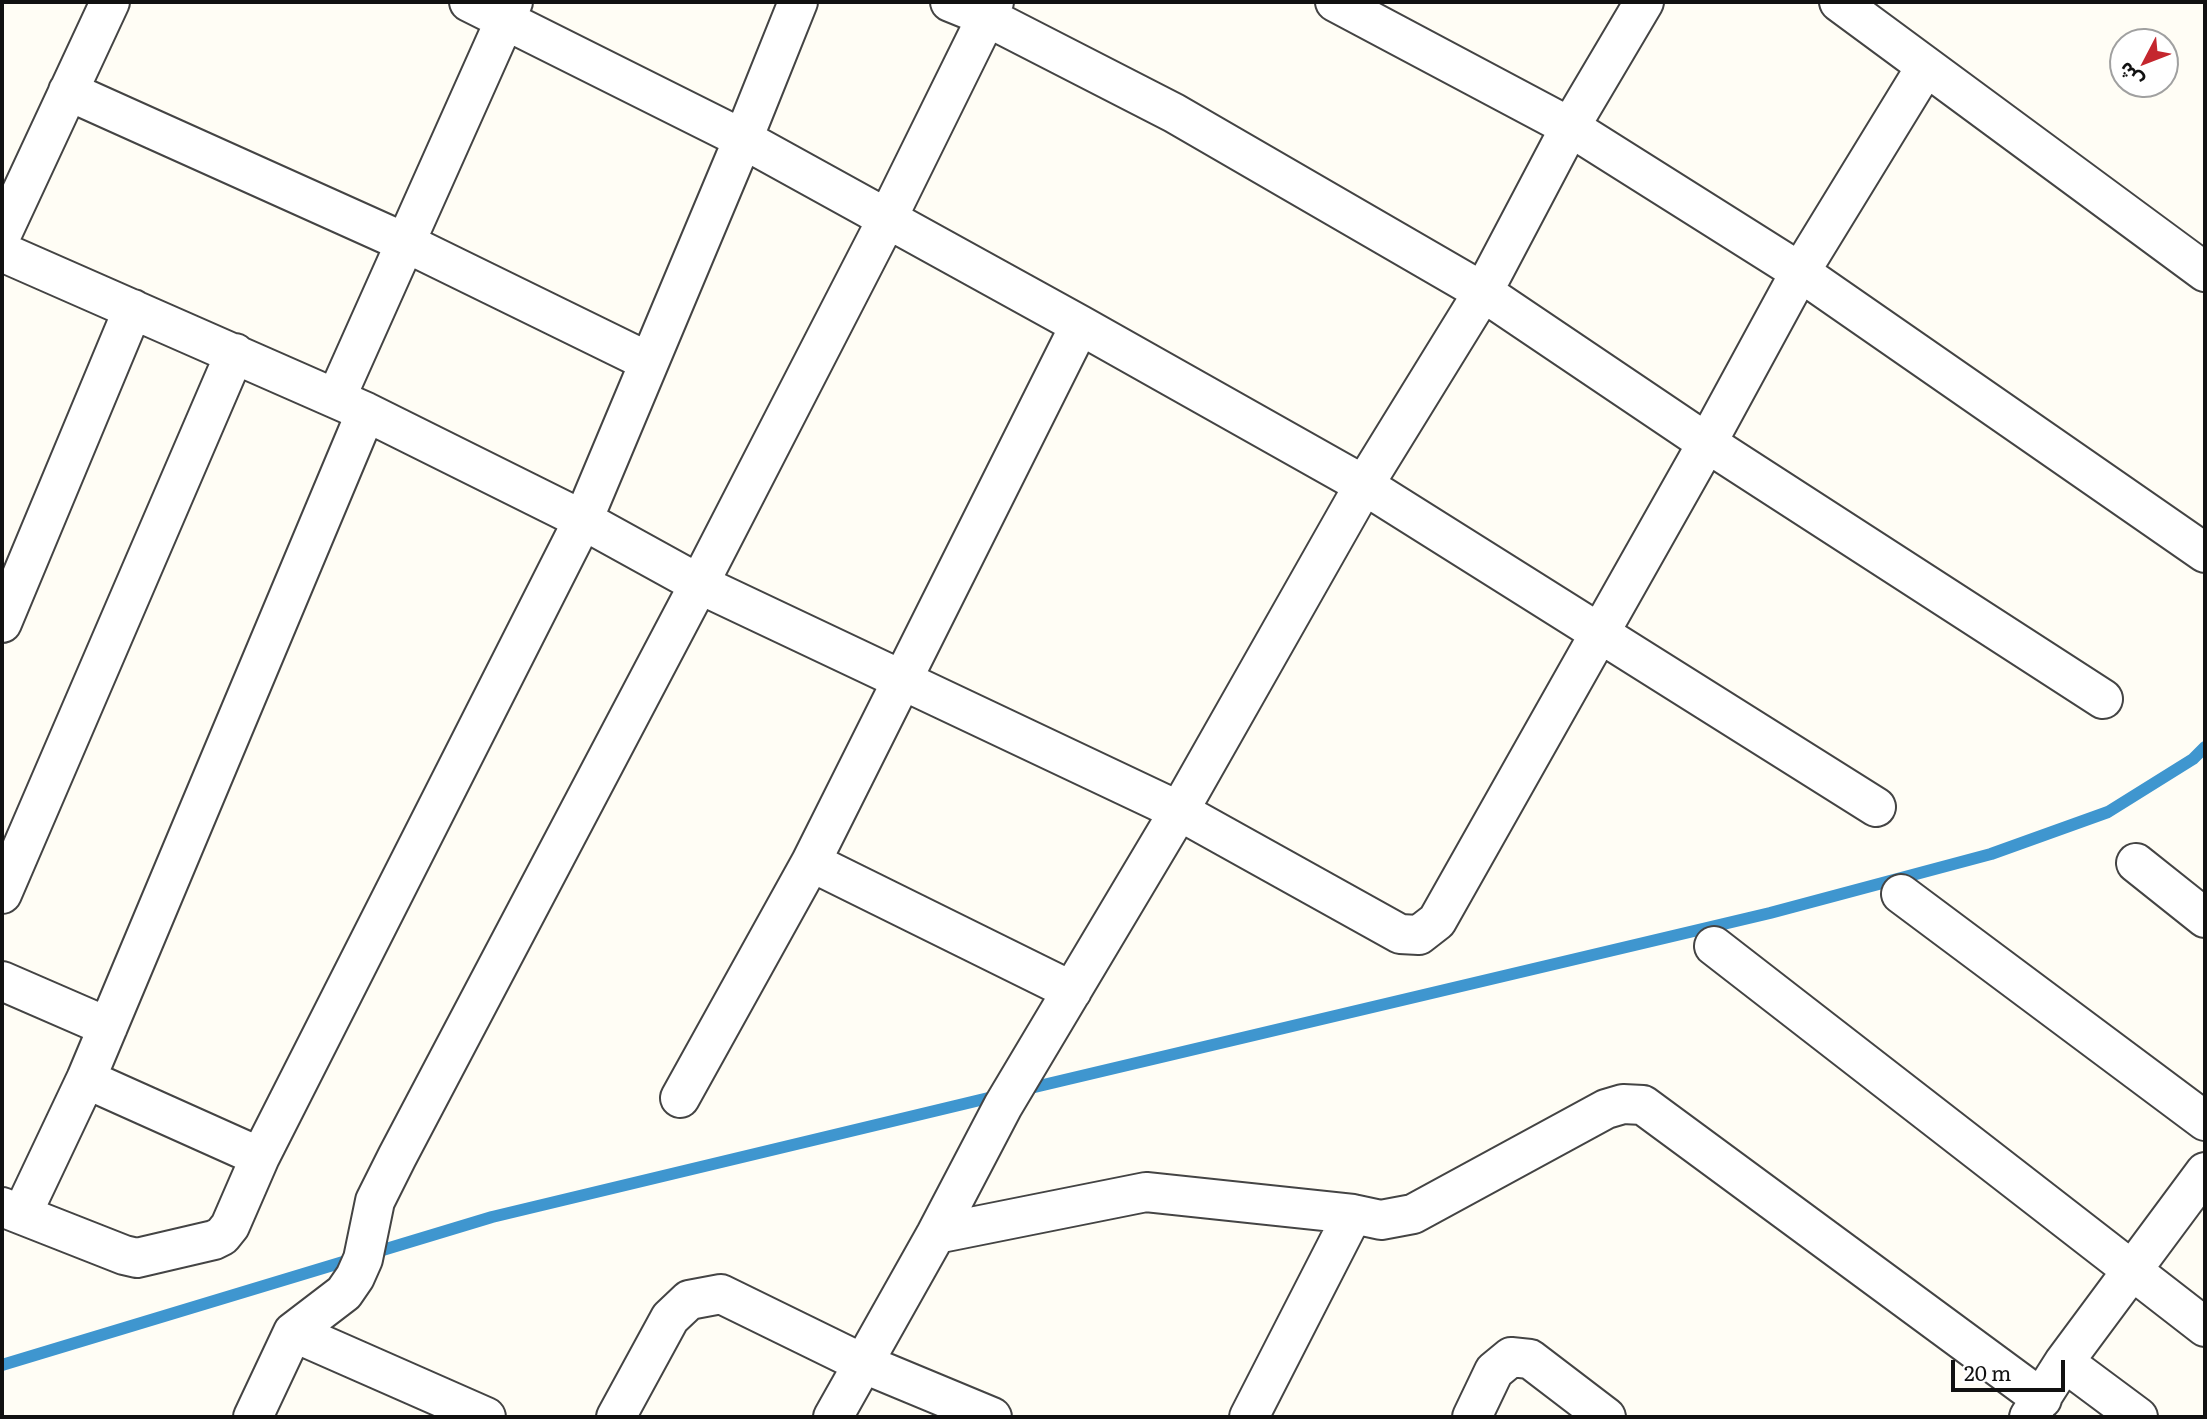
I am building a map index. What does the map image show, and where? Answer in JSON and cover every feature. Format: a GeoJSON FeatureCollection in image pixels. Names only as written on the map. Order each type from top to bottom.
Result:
{"type":"FeatureCollection","features":[{"type":"Feature","properties":{"kind":"street"},"geometry":{"type":"LineString","coordinates":[[2,234],[110,2]]}},
{"type":"Feature","properties":{"kind":"street"},"geometry":{"type":"LineString","coordinates":[[469,2],[509,11],[1080,324],[1364,485],[1876,807]]}},
{"type":"Feature","properties":{"kind":"street"},"geometry":{"type":"LineString","coordinates":[[509,11],[406,243],[351,405],[108,1027],[86,1079],[12,1210],[124,1255],[137,1258],[214,1240],[222,1236],[230,1226],[260,1157],[583,520],[798,2]]}},
{"type":"Feature","properties":{"kind":"street"},"geometry":{"type":"LineString","coordinates":[[950,2],[990,10],[1483,292],[1707,443],[2103,699]]}},
{"type":"Feature","properties":{"kind":"street"},"geometry":{"type":"LineString","coordinates":[[1335,2],[1570,128],[1800,272],[2205,553]]}},
{"type":"Feature","properties":{"kind":"street"},"geometry":{"type":"LineString","coordinates":[[833,1417],[936,1234],[1003,1107],[1178,811],[1364,485],[1483,292],[1570,128],[1644,2]]}},
{"type":"Feature","properties":{"kind":"street"},"geometry":{"type":"LineString","coordinates":[[1839,2],[2205,272]]}},
{"type":"Feature","properties":{"kind":"street"},"geometry":{"type":"LineString","coordinates":[[253,1417],[293,1332],[344,1293],[355,1277],[363,1259],[375,1201],[699,584],[887,219],[990,10]]}},
{"type":"Feature","properties":{"kind":"street"},"geometry":{"type":"LineString","coordinates":[[2,252],[351,405],[583,520],[699,584],[1178,811],[1400,934],[1419,934],[1437,921],[1707,443],[1800,272],[1925,68]]}},
{"type":"Feature","properties":{"kind":"street"},"geometry":{"type":"LineString","coordinates":[[68,91],[406,243],[649,362]]}},
{"type":"Feature","properties":{"kind":"street"},"geometry":{"type":"LineString","coordinates":[[2,623],[133,309]]}},
{"type":"Feature","properties":{"kind":"street"},"geometry":{"type":"LineString","coordinates":[[680,1098],[811,862],[1080,324]]}},
{"type":"Feature","properties":{"kind":"street"},"geometry":{"type":"LineString","coordinates":[[2,894],[235,353]]}},
{"type":"Feature","properties":{"kind":"street"},"geometry":{"type":"LineString","coordinates":[[811,862],[1072,991]]}},
{"type":"Feature","properties":{"kind":"street"},"geometry":{"type":"LineString","coordinates":[[2136,863],[2205,918]]}},
{"type":"Feature","properties":{"kind":"street"},"geometry":{"type":"LineString","coordinates":[[1900,894],[2205,1121]]}},
{"type":"Feature","properties":{"kind":"street"},"geometry":{"type":"LineString","coordinates":[[1713,946],[2205,1326]]}},
{"type":"Feature","properties":{"kind":"street"},"geometry":{"type":"LineString","coordinates":[[2,981],[108,1027]]}},
{"type":"Feature","properties":{"kind":"street"},"geometry":{"type":"LineString","coordinates":[[86,1079],[260,1157]]}},
{"type":"Feature","properties":{"kind":"street"},"geometry":{"type":"LineString","coordinates":[[936,1234],[1146,1192],[1353,1214],[1381,1220],[1413,1214],[1606,1109],[1623,1104],[1643,1105],[2036,1408],[2064,1362],[2205,1172]]}},
{"type":"Feature","properties":{"kind":"street"},"geometry":{"type":"LineString","coordinates":[[1249,1417],[1353,1214]]}},
{"type":"Feature","properties":{"kind":"street"},"geometry":{"type":"LineString","coordinates":[[615,1417],[670,1318],[689,1300],[721,1294],[862,1363],[992,1417]]}},
{"type":"Feature","properties":{"kind":"street"},"geometry":{"type":"LineString","coordinates":[[293,1332],[486,1417]]}},
{"type":"Feature","properties":{"kind":"street"},"geometry":{"type":"LineString","coordinates":[[1472,1417],[1494,1371],[1511,1357],[1530,1359],[1606,1417]]}},
{"type":"Feature","properties":{"kind":"street"},"geometry":{"type":"LineString","coordinates":[[2064,1362],[2138,1417]]}},
{"type":"Feature","properties":{"kind":"waterway"},"geometry":{"type":"LineString","coordinates":[[1022,1090],[1770,913],[1991,854],[2108,812],[2193,759],[2205,747]]}},
{"type":"Feature","properties":{"kind":"waterway"},"geometry":{"type":"LineString","coordinates":[[2,1365],[492,1217],[1001,1095]]}}]}
